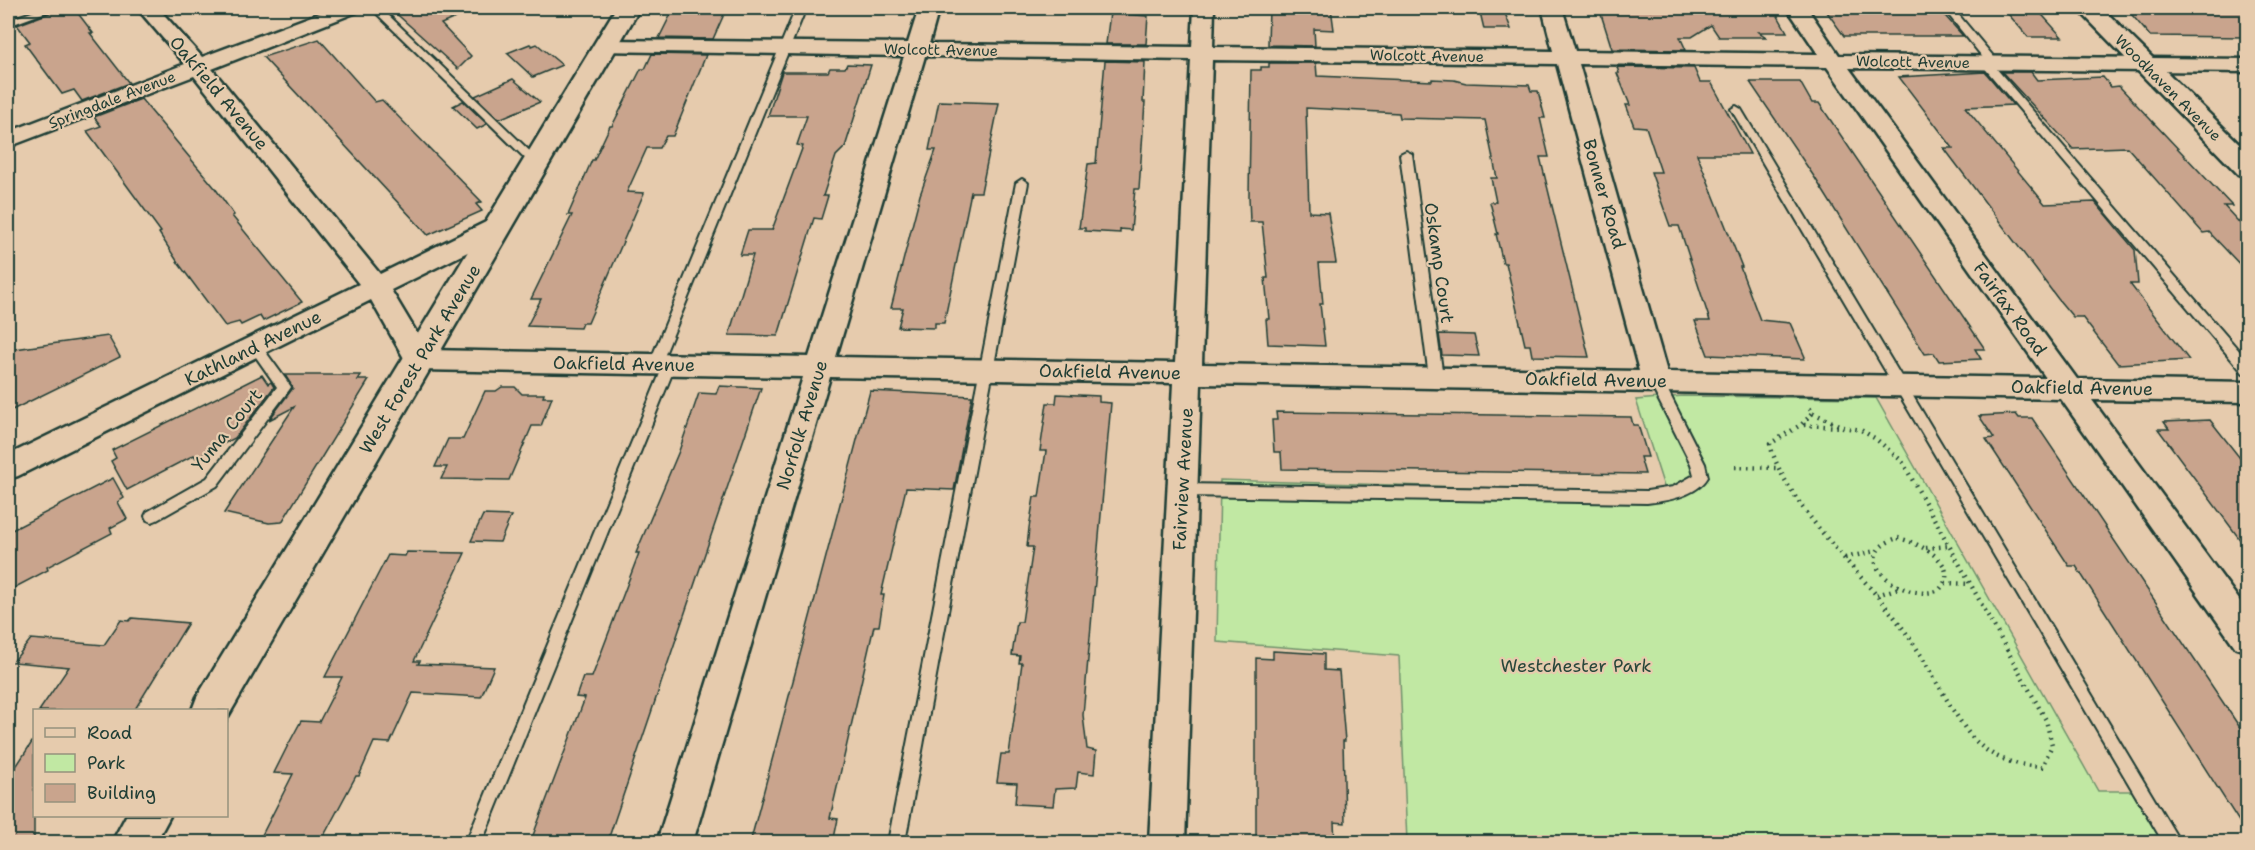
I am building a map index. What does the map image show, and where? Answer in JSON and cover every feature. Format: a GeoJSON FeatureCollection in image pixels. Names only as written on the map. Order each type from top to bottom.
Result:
{"type":"FeatureCollection","features":[{"type":"Feature","properties":{"kind":"main road","name":"West Forest Park Avenue"},"geometry":{"type":"LineString","coordinates":[[213,709],[628,8]]}},
{"type":"Feature","properties":{"kind":"main road","name":"Woodhaven Avenue"},"geometry":{"type":"LineString","coordinates":[[2089,8],[2247,168]]}},
{"type":"Feature","properties":{"kind":"main road"},"geometry":{"type":"LineString","coordinates":[[133,843],[148,817]]}},
{"type":"Feature","properties":{"kind":"street","name":"Oakfield Avenue"},"geometry":{"type":"LineString","coordinates":[[147,8],[198,66],[376,287],[419,360],[2245,389]]}},
{"type":"Feature","properties":{"kind":"street","name":"Springdale Avenue"},"geometry":{"type":"LineString","coordinates":[[8,140],[351,8]]}},
{"type":"Feature","properties":{"kind":"street","name":"Norfolk Avenue"},"geometry":{"type":"LineString","coordinates":[[675,843],[929,8]]}},
{"type":"Feature","properties":{"kind":"street","name":"Fairview Avenue"},"geometry":{"type":"LineString","coordinates":[[1167,843],[1204,8]]}},
{"type":"Feature","properties":{"kind":"street","name":"Bonner Road"},"geometry":{"type":"LineString","coordinates":[[1552,8],[1656,381]]}},
{"type":"Feature","properties":{"kind":"street","name":"Fairfax Road"},"geometry":{"type":"LineString","coordinates":[[1797,8],[2247,638]]}},
{"type":"Feature","properties":{"kind":"street","name":"Wolcott Avenue"},"geometry":{"type":"LineString","coordinates":[[606,46],[2247,66]]}},
{"type":"Feature","properties":{"kind":"street","name":"Kathland Avenue"},"geometry":{"type":"LineString","coordinates":[[8,468],[499,226]]}},
{"type":"Feature","properties":{"kind":"lane"},"geometry":{"type":"LineString","coordinates":[[8,23],[52,8]]}},
{"type":"Feature","properties":{"kind":"lane"},"geometry":{"type":"LineString","coordinates":[[376,8],[536,163]]}},
{"type":"Feature","properties":{"kind":"lane"},"geometry":{"type":"LineString","coordinates":[[474,843],[783,48],[801,8]]}},
{"type":"Feature","properties":{"kind":"lane"},"geometry":{"type":"LineString","coordinates":[[1948,8],[2245,389]]}},
{"type":"Feature","properties":{"kind":"lane"},"geometry":{"type":"LineString","coordinates":[[1736,109],[2172,843]]}},
{"type":"Feature","properties":{"kind":"lane","name":"Oskamp Court"},"geometry":{"type":"LineString","coordinates":[[1406,154],[1436,377]]}},
{"type":"Feature","properties":{"kind":"lane"},"geometry":{"type":"LineString","coordinates":[[896,843],[1022,183]]}},
{"type":"Feature","properties":{"kind":"lane","name":"Yuma Court"},"geometry":{"type":"LineString","coordinates":[[152,516],[212,482],[284,387],[255,347]]}},
{"type":"Feature","properties":{"kind":"lane"},"geometry":{"type":"LineString","coordinates":[[1183,490],[1647,497],[1673,495],[1688,488],[1701,477],[1698,464],[1656,381]]}},
{"type":"Feature","properties":{"kind":"path"},"geometry":{"type":"LineString","coordinates":[[1808,404],[1813,413],[1843,427]]}},
{"type":"Feature","properties":{"kind":"path"},"geometry":{"type":"LineString","coordinates":[[1803,425],[1813,413]]}},
{"type":"Feature","properties":{"kind":"path"},"geometry":{"type":"LineString","coordinates":[[1803,425],[1861,430],[1876,439],[1902,461],[2046,720],[2052,745],[2042,767],[2018,765],[1989,754],[1971,735],[1923,656],[1777,468],[1770,454],[1770,444],[1778,435],[1803,425]]}},
{"type":"Feature","properties":{"kind":"path"},"geometry":{"type":"LineString","coordinates":[[1735,467],[1777,468]]}},
{"type":"Feature","properties":{"kind":"path"},"geometry":{"type":"LineString","coordinates":[[1898,538],[1910,540],[1926,548],[1941,561],[1946,571],[1945,583],[1936,592],[1916,594],[1899,588],[1884,577],[1874,560],[1879,544],[1887,540],[1898,538]]}},
{"type":"Feature","properties":{"kind":"path"},"geometry":{"type":"LineString","coordinates":[[1926,548],[1950,546]]}},
{"type":"Feature","properties":{"kind":"path"},"geometry":{"type":"LineString","coordinates":[[1845,558],[1875,552]]}},
{"type":"Feature","properties":{"kind":"path"},"geometry":{"type":"LineString","coordinates":[[1945,583],[1972,584]]}},
{"type":"Feature","properties":{"kind":"path"},"geometry":{"type":"LineString","coordinates":[[1877,595],[1899,588]]}},
{"type":"Feature","properties":{"kind":"green space","name":"Westchester Park"},"geometry":{"type":"Polygon","coordinates":[[[1683,396],[1876,398],[2098,791],[2132,791],[2163,842],[1407,842],[1399,656],[1217,642],[1220,480],[1666,493],[1636,400],[1683,396]]]}},
{"type":"Feature","properties":{"kind":"building"},"geometry":{"type":"Polygon","coordinates":[[[63,8],[74,8],[93,33],[90,33],[129,83],[82,101],[74,90],[62,94],[25,44],[30,42],[17,25],[63,8]]]}},
{"type":"Feature","properties":{"kind":"building"},"geometry":{"type":"Polygon","coordinates":[[[390,8],[479,8],[441,24],[471,56],[458,69],[390,8]]]}},
{"type":"Feature","properties":{"kind":"building"},"geometry":{"type":"Polygon","coordinates":[[[1269,8],[1331,8],[1334,30],[1314,29],[1315,46],[1268,45],[1269,8]]]}},
{"type":"Feature","properties":{"kind":"building"},"geometry":{"type":"Polygon","coordinates":[[[1479,8],[1503,8],[1511,29],[1484,29],[1479,8]]]}},
{"type":"Feature","properties":{"kind":"building"},"geometry":{"type":"Polygon","coordinates":[[[1599,8],[1774,9],[1787,32],[1759,32],[1766,37],[1719,37],[1711,25],[1692,37],[1680,37],[1686,50],[1612,49],[1599,8]]]}},
{"type":"Feature","properties":{"kind":"building"},"geometry":{"type":"Polygon","coordinates":[[[1938,8],[1963,36],[1844,36],[1827,12],[1853,12],[1851,9],[1938,8]]]}},
{"type":"Feature","properties":{"kind":"building"},"geometry":{"type":"Polygon","coordinates":[[[2003,8],[2036,8],[2062,37],[2028,37],[2003,8]]]}},
{"type":"Feature","properties":{"kind":"building"},"geometry":{"type":"Polygon","coordinates":[[[2126,8],[2247,8],[2247,37],[2150,36],[2126,8]]]}},
{"type":"Feature","properties":{"kind":"building"},"geometry":{"type":"Polygon","coordinates":[[[681,11],[725,12],[713,39],[659,38],[672,12],[680,13],[681,11]]]}},
{"type":"Feature","properties":{"kind":"building"},"geometry":{"type":"Polygon","coordinates":[[[1110,13],[1148,16],[1146,44],[1106,44],[1110,13]]]}},
{"type":"Feature","properties":{"kind":"building"},"geometry":{"type":"Polygon","coordinates":[[[319,39],[375,102],[382,100],[482,202],[476,204],[482,211],[428,235],[263,57],[319,39]]]}},
{"type":"Feature","properties":{"kind":"building"},"geometry":{"type":"Polygon","coordinates":[[[530,44],[532,46],[537,44],[562,65],[533,77],[507,53],[530,44]]]}},
{"type":"Feature","properties":{"kind":"building"},"geometry":{"type":"Polygon","coordinates":[[[652,54],[706,55],[673,136],[666,136],[659,148],[647,148],[627,192],[644,193],[588,323],[582,323],[580,328],[527,326],[541,299],[531,299],[572,215],[568,215],[592,160],[641,69],[645,69],[652,54]]]}},
{"type":"Feature","properties":{"kind":"building"},"geometry":{"type":"Polygon","coordinates":[[[1105,61],[1145,62],[1143,102],[1145,102],[1139,189],[1135,189],[1131,230],[1120,229],[1120,233],[1085,231],[1085,228],[1079,228],[1088,164],[1096,163],[1105,61]]]}},
{"type":"Feature","properties":{"kind":"building"},"geometry":{"type":"Polygon","coordinates":[[[1269,63],[1316,63],[1317,76],[1432,81],[1432,79],[1466,83],[1529,85],[1531,91],[1538,91],[1545,118],[1540,118],[1549,157],[1540,157],[1589,357],[1532,356],[1530,345],[1525,345],[1506,263],[1503,263],[1490,202],[1496,202],[1491,178],[1497,178],[1485,120],[1400,118],[1399,113],[1306,108],[1309,212],[1328,213],[1336,263],[1319,263],[1323,304],[1320,304],[1325,346],[1268,344],[1266,319],[1269,319],[1265,278],[1268,278],[1262,222],[1250,222],[1249,196],[1251,70],[1269,67],[1269,63]]]}},
{"type":"Feature","properties":{"kind":"building"},"geometry":{"type":"Polygon","coordinates":[[[847,64],[871,65],[845,147],[836,156],[823,196],[828,196],[821,219],[814,218],[778,336],[729,335],[753,255],[740,255],[748,230],[772,230],[803,146],[797,145],[807,116],[768,116],[782,72],[828,72],[830,68],[845,68],[847,64]]]}},
{"type":"Feature","properties":{"kind":"building"},"geometry":{"type":"Polygon","coordinates":[[[1617,67],[1694,68],[1700,82],[1711,82],[1750,154],[1697,154],[1742,267],[1740,267],[1760,320],[1790,323],[1804,359],[1708,355],[1695,321],[1710,321],[1679,226],[1670,226],[1651,172],[1661,172],[1646,127],[1634,126],[1626,105],[1630,105],[1617,73],[1619,73],[1617,67]]]}},
{"type":"Feature","properties":{"kind":"building"},"geometry":{"type":"Polygon","coordinates":[[[1985,72],[2013,105],[1965,107],[2045,204],[2095,202],[2135,250],[2138,284],[2130,284],[2189,360],[2118,364],[2082,317],[2073,317],[2058,299],[1944,148],[1953,148],[1899,77],[1985,72]]]}},
{"type":"Feature","properties":{"kind":"building"},"geometry":{"type":"Polygon","coordinates":[[[2002,72],[2031,72],[2037,80],[2103,77],[2111,87],[2119,86],[2232,206],[2224,206],[2247,231],[2247,272],[2209,232],[2203,233],[2127,147],[2073,149],[2002,72]]]}},
{"type":"Feature","properties":{"kind":"building"},"geometry":{"type":"Polygon","coordinates":[[[513,79],[540,102],[499,119],[475,96],[513,79]]]}},
{"type":"Feature","properties":{"kind":"building"},"geometry":{"type":"Polygon","coordinates":[[[1750,82],[1800,82],[1812,103],[1819,103],[1985,349],[1975,349],[1981,359],[1939,361],[1934,353],[1925,354],[1815,178],[1750,82]]]}},
{"type":"Feature","properties":{"kind":"building"},"geometry":{"type":"Polygon","coordinates":[[[141,99],[215,188],[234,215],[232,216],[302,302],[263,321],[260,316],[241,325],[239,322],[225,326],[179,264],[159,233],[161,232],[87,131],[101,126],[94,117],[141,99]]]}},
{"type":"Feature","properties":{"kind":"building"},"geometry":{"type":"Polygon","coordinates":[[[463,101],[487,124],[477,129],[453,106],[463,101]]]}},
{"type":"Feature","properties":{"kind":"building"},"geometry":{"type":"Polygon","coordinates":[[[939,101],[999,103],[981,192],[971,192],[944,323],[935,323],[935,328],[898,327],[903,308],[891,308],[920,195],[936,150],[929,150],[939,101]]]}},
{"type":"Feature","properties":{"kind":"building"},"geometry":{"type":"Polygon","coordinates":[[[1439,334],[1474,335],[1479,356],[1442,355],[1439,334]]]}},
{"type":"Feature","properties":{"kind":"building"},"geometry":{"type":"Polygon","coordinates":[[[108,336],[120,357],[8,412],[8,350],[108,336]]]}},
{"type":"Feature","properties":{"kind":"building"},"geometry":{"type":"Polygon","coordinates":[[[262,375],[268,384],[271,382],[274,387],[235,438],[196,458],[194,455],[127,490],[111,461],[116,458],[112,450],[262,375]]]}},
{"type":"Feature","properties":{"kind":"building"},"geometry":{"type":"Polygon","coordinates":[[[285,375],[361,375],[358,380],[369,380],[282,522],[269,523],[224,513],[294,407],[269,420],[293,388],[285,375]]]}},
{"type":"Feature","properties":{"kind":"building"},"geometry":{"type":"Polygon","coordinates":[[[719,386],[761,388],[607,843],[539,843],[541,839],[532,838],[585,698],[576,697],[583,677],[592,677],[639,553],[636,553],[679,451],[699,393],[716,394],[719,386]]]}},
{"type":"Feature","properties":{"kind":"building"},"geometry":{"type":"Polygon","coordinates":[[[502,387],[515,387],[522,394],[544,394],[543,397],[552,397],[541,426],[532,426],[509,480],[441,479],[447,467],[435,467],[448,439],[463,439],[485,391],[496,391],[502,387]]]}},
{"type":"Feature","properties":{"kind":"building"},"geometry":{"type":"Polygon","coordinates":[[[870,391],[972,396],[954,490],[906,488],[881,595],[884,595],[879,626],[874,626],[830,818],[838,819],[833,843],[750,843],[870,391]]]}},
{"type":"Feature","properties":{"kind":"building"},"geometry":{"type":"Polygon","coordinates":[[[1057,394],[1099,396],[1099,402],[1111,403],[1083,715],[1087,749],[1096,751],[1094,774],[1078,772],[1076,788],[1055,789],[1053,806],[1015,804],[1017,783],[997,782],[1001,754],[1009,754],[1022,663],[1019,663],[1020,656],[1012,655],[1017,622],[1022,622],[1033,547],[1027,547],[1034,497],[1039,497],[1046,451],[1040,451],[1047,403],[1056,403],[1057,394]]]}},
{"type":"Feature","properties":{"kind":"building"},"geometry":{"type":"Polygon","coordinates":[[[1276,412],[1631,417],[1633,425],[1638,425],[1648,457],[1640,457],[1645,474],[1282,469],[1281,452],[1274,452],[1272,420],[1277,420],[1276,412]]]}},
{"type":"Feature","properties":{"kind":"building"},"geometry":{"type":"Polygon","coordinates":[[[2016,414],[2019,418],[2032,418],[2247,738],[2247,834],[2076,566],[2069,566],[1986,439],[1994,438],[1979,416],[2016,414]]]}},
{"type":"Feature","properties":{"kind":"building"},"geometry":{"type":"Polygon","coordinates":[[[2210,420],[2247,467],[2247,549],[2158,429],[2169,429],[2164,422],[2210,420]]]}},
{"type":"Feature","properties":{"kind":"building"},"geometry":{"type":"Polygon","coordinates":[[[113,478],[124,498],[118,502],[127,519],[110,528],[112,533],[47,567],[48,570],[8,591],[8,532],[113,478]]]}},
{"type":"Feature","properties":{"kind":"building"},"geometry":{"type":"Polygon","coordinates":[[[483,515],[511,516],[500,542],[471,541],[483,515]]]}},
{"type":"Feature","properties":{"kind":"building"},"geometry":{"type":"Polygon","coordinates":[[[407,552],[465,553],[414,661],[420,661],[418,664],[494,667],[481,697],[413,693],[390,743],[374,742],[359,776],[356,776],[321,841],[258,843],[293,774],[274,773],[287,747],[301,721],[319,722],[342,677],[325,677],[388,555],[405,556],[407,552]]]}},
{"type":"Feature","properties":{"kind":"building"},"geometry":{"type":"Polygon","coordinates":[[[132,618],[188,623],[135,709],[40,709],[69,667],[13,662],[31,639],[104,645],[121,620],[129,621],[132,618]]]}},
{"type":"Feature","properties":{"kind":"building"},"geometry":{"type":"Polygon","coordinates":[[[1273,651],[1324,654],[1324,670],[1339,671],[1345,741],[1343,741],[1345,823],[1334,822],[1335,843],[1256,843],[1256,658],[1273,659],[1273,651]]]}},
{"type":"Feature","properties":{"kind":"building"},"geometry":{"type":"Polygon","coordinates":[[[33,741],[34,843],[8,843],[8,779],[33,741]]]}}]}
